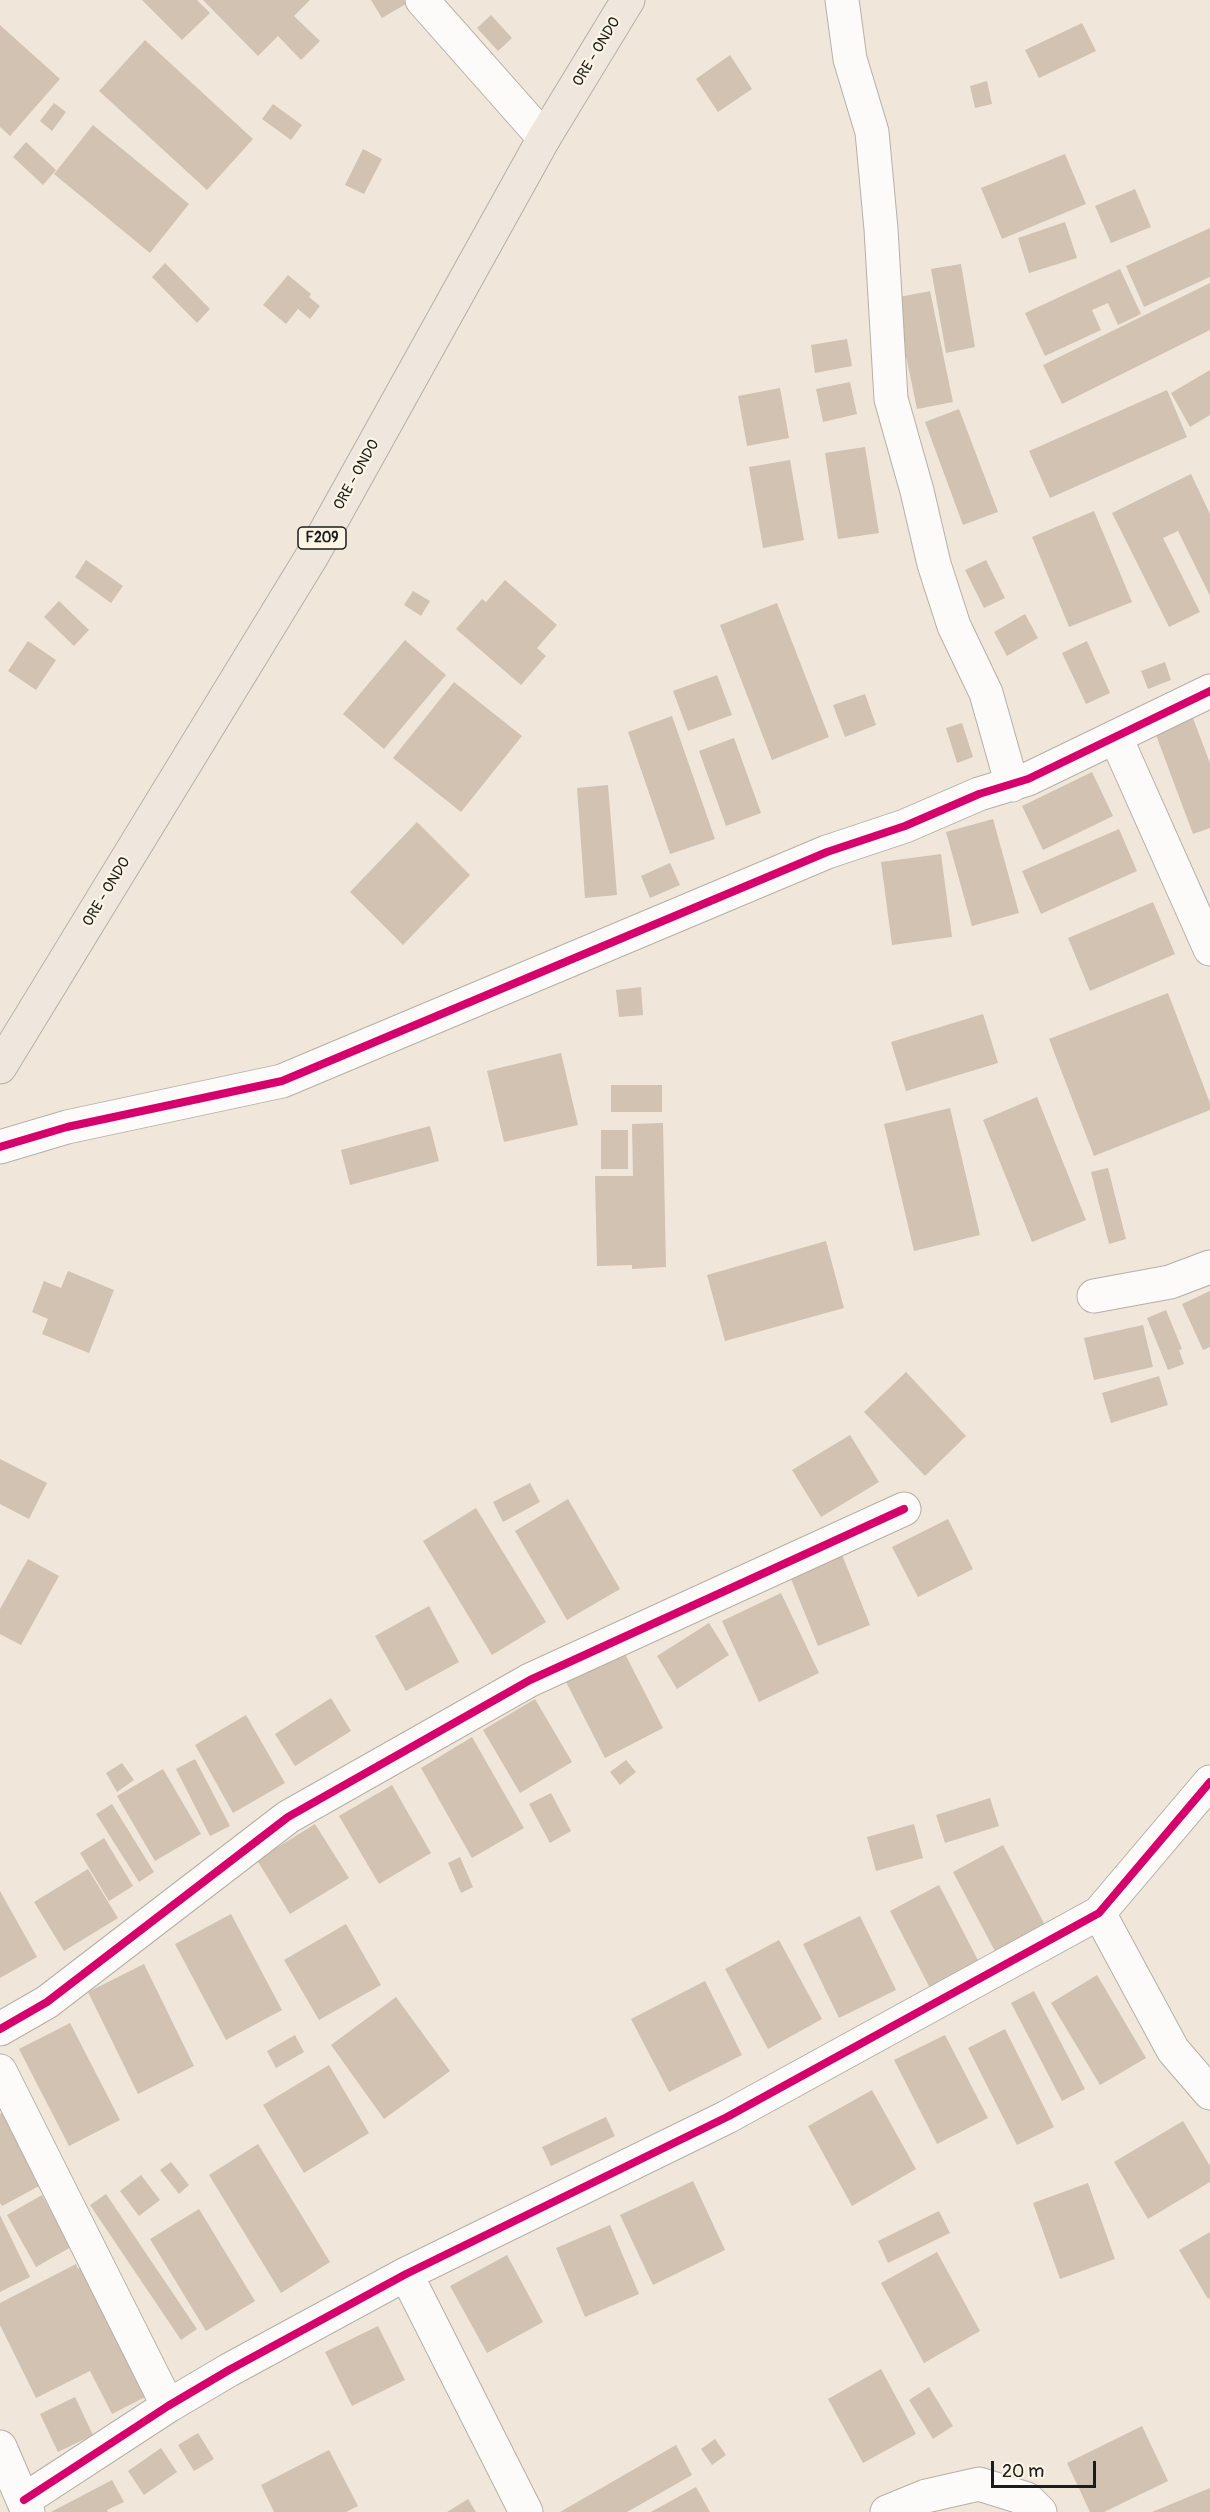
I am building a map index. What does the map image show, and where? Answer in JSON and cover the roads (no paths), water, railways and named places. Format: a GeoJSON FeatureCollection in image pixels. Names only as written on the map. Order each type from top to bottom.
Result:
{"type":"FeatureCollection","features":[{"type":"Feature","properties":{"kind":"main road","name":"ORE - ONDO"},"geometry":{"type":"LineString","coordinates":[[0,1067],[312,556],[544,138],[628,0]]}},
{"type":"Feature","properties":{"kind":"street"},"geometry":{"type":"LineString","coordinates":[[422,0],[544,138]]}},
{"type":"Feature","properties":{"kind":"street"},"geometry":{"type":"LineString","coordinates":[[842,0],[850,59],[872,132],[882,229],[891,399],[917,491],[934,564],[954,626],[986,693],[1012,785]]}},
{"type":"Feature","properties":{"kind":"street"},"geometry":{"type":"LineString","coordinates":[[0,1147],[67,1127],[282,1081],[827,852],[905,826],[979,794],[1012,785],[1210,692]]}},
{"type":"Feature","properties":{"kind":"street"},"geometry":{"type":"LineString","coordinates":[[1116,738],[1210,949]]}},
{"type":"Feature","properties":{"kind":"street"},"geometry":{"type":"LineString","coordinates":[[1094,1296],[1170,1282],[1210,1267]]}},
{"type":"Feature","properties":{"kind":"street"},"geometry":{"type":"LineString","coordinates":[[0,2029],[47,2002],[288,1817],[530,1680],[904,1509]]}},
{"type":"Feature","properties":{"kind":"street"},"geometry":{"type":"LineString","coordinates":[[0,2447],[26,2506],[168,2406],[229,2370],[406,2274],[728,2117],[1099,1913],[1210,1782]]}},
{"type":"Feature","properties":{"kind":"street"},"geometry":{"type":"LineString","coordinates":[[1099,1913],[1173,2049],[1210,2093]]}},
{"type":"Feature","properties":{"kind":"street"},"geometry":{"type":"LineString","coordinates":[[0,2071],[168,2406]]}},
{"type":"Feature","properties":{"kind":"street"},"geometry":{"type":"LineString","coordinates":[[406,2274],[526,2512]]}},
{"type":"Feature","properties":{"kind":"street"},"geometry":{"type":"LineString","coordinates":[[887,2512],[926,2496],[980,2484],[1028,2499],[1040,2512]]}}]}
